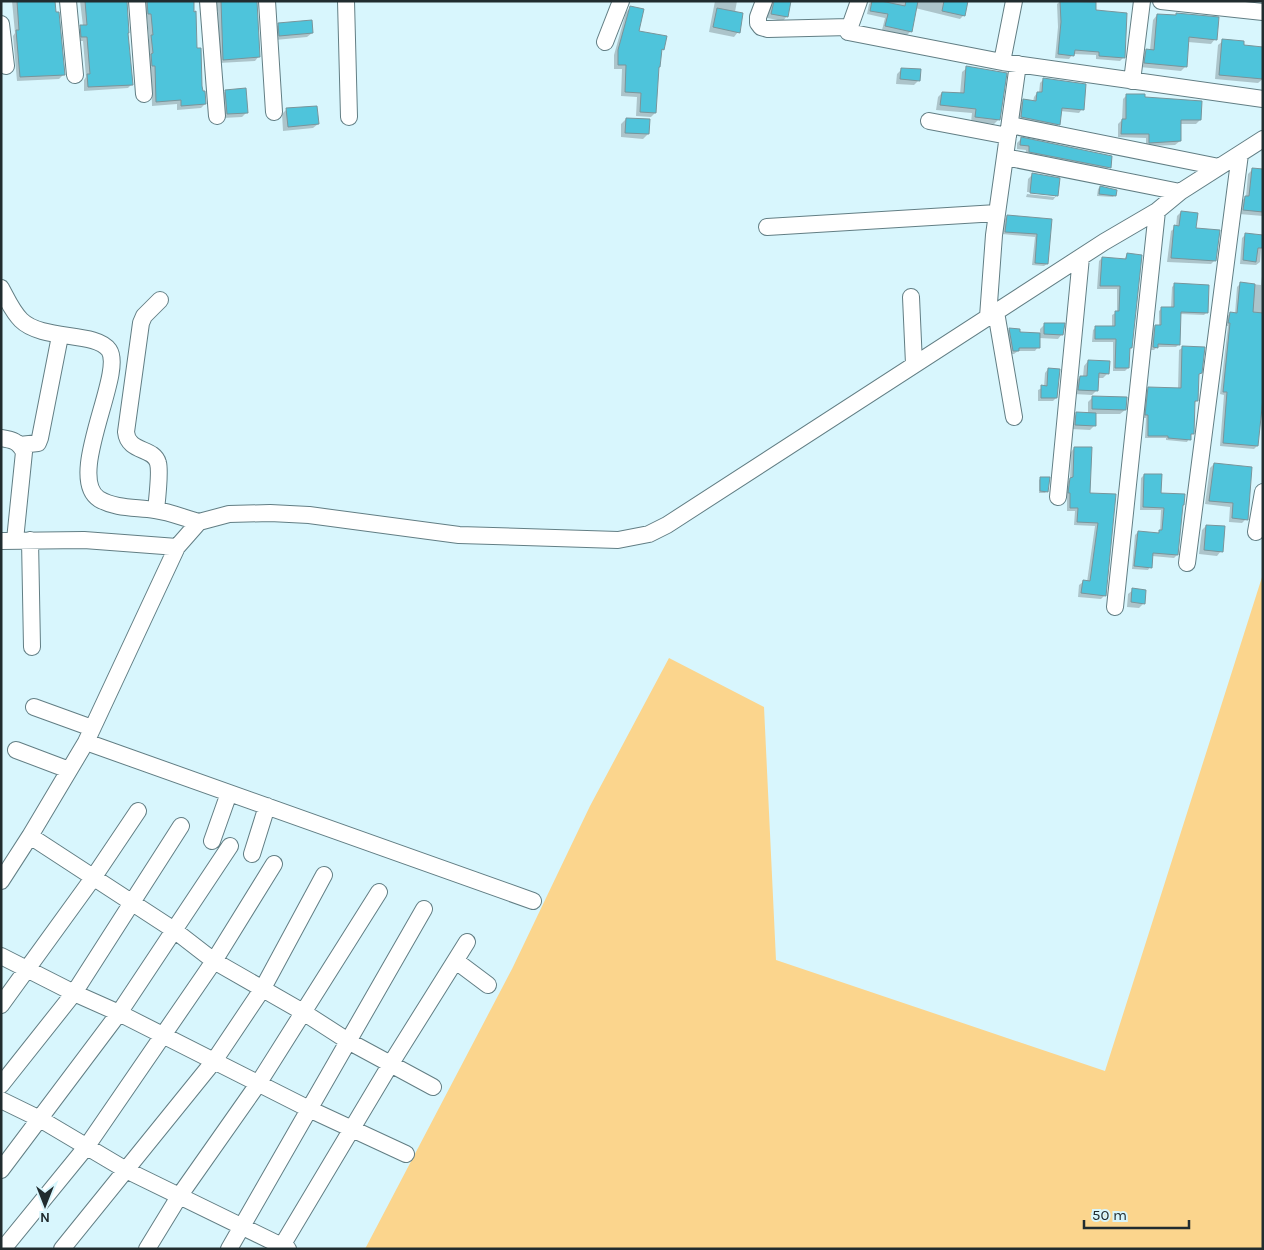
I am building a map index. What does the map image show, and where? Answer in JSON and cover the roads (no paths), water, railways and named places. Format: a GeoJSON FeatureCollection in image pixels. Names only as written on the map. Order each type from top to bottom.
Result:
{"type":"FeatureCollection","features":[{"type":"Feature","properties":{"kind":"street"},"geometry":{"type":"LineString","coordinates":[[68,1],[74,75]]}},
{"type":"Feature","properties":{"kind":"street"},"geometry":{"type":"LineString","coordinates":[[137,1],[144,94]]}},
{"type":"Feature","properties":{"kind":"street"},"geometry":{"type":"LineString","coordinates":[[208,1],[217,116]]}},
{"type":"Feature","properties":{"kind":"street"},"geometry":{"type":"LineString","coordinates":[[267,1],[274,112]]}},
{"type":"Feature","properties":{"kind":"street"},"geometry":{"type":"LineString","coordinates":[[346,1],[349,118]]}},
{"type":"Feature","properties":{"kind":"street"},"geometry":{"type":"LineString","coordinates":[[605,42],[620,1]]}},
{"type":"Feature","properties":{"kind":"street"},"geometry":{"type":"LineString","coordinates":[[764,1],[758,17],[758,23],[761,27],[768,29],[849,27]]}},
{"type":"Feature","properties":{"kind":"street"},"geometry":{"type":"LineString","coordinates":[[859,1],[848,32],[1010,63],[1263,99]]}},
{"type":"Feature","properties":{"kind":"street"},"geometry":{"type":"LineString","coordinates":[[1014,1],[1010,63],[1009,131],[994,235],[992,314],[1014,417]]}},
{"type":"Feature","properties":{"kind":"street"},"geometry":{"type":"LineString","coordinates":[[1132,81],[1142,1]]}},
{"type":"Feature","properties":{"kind":"street"},"geometry":{"type":"LineString","coordinates":[[1161,1],[1263,12]]}},
{"type":"Feature","properties":{"kind":"street"},"geometry":{"type":"LineString","coordinates":[[1,24],[6,66]]}},
{"type":"Feature","properties":{"kind":"street"},"geometry":{"type":"LineString","coordinates":[[929,121],[1009,131],[1219,167]]}},
{"type":"Feature","properties":{"kind":"street"},"geometry":{"type":"LineString","coordinates":[[1,288],[10,306],[22,321],[35,329],[60,336],[98,341],[109,349],[112,358],[112,371],[98,417],[88,473],[97,498],[111,505],[156,510],[199,522],[229,514],[270,513],[309,515],[459,534],[618,540],[649,534],[667,525],[1080,257],[1156,211],[1180,192],[1263,139]]}},
{"type":"Feature","properties":{"kind":"street"},"geometry":{"type":"LineString","coordinates":[[1188,563],[1240,154]]}},
{"type":"Feature","properties":{"kind":"street"},"geometry":{"type":"LineString","coordinates":[[1005,157],[1180,192]]}},
{"type":"Feature","properties":{"kind":"street"},"geometry":{"type":"LineString","coordinates":[[1115,607],[1156,211]]}},
{"type":"Feature","properties":{"kind":"street"},"geometry":{"type":"LineString","coordinates":[[767,227],[998,213]]}},
{"type":"Feature","properties":{"kind":"street"},"geometry":{"type":"LineString","coordinates":[[1058,497],[1080,257]]}},
{"type":"Feature","properties":{"kind":"street"},"geometry":{"type":"LineString","coordinates":[[911,297],[914,364]]}},
{"type":"Feature","properties":{"kind":"street"},"geometry":{"type":"LineString","coordinates":[[156,510],[158,463],[154,457],[130,443],[126,432],[141,323],[144,316],[160,300]]}},
{"type":"Feature","properties":{"kind":"street"},"geometry":{"type":"LineString","coordinates":[[20,445],[38,443],[40,438],[60,336]]}},
{"type":"Feature","properties":{"kind":"street"},"geometry":{"type":"LineString","coordinates":[[1,438],[14,440],[24,452],[15,540],[32,646]]}},
{"type":"Feature","properties":{"kind":"street"},"geometry":{"type":"LineString","coordinates":[[1256,532],[1263,492]]}},
{"type":"Feature","properties":{"kind":"street"},"geometry":{"type":"LineString","coordinates":[[1,881],[30,836],[89,735],[177,547],[199,522]]}},
{"type":"Feature","properties":{"kind":"street"},"geometry":{"type":"LineString","coordinates":[[15,540],[84,540],[177,547]]}},
{"type":"Feature","properties":{"kind":"street"},"geometry":{"type":"LineString","coordinates":[[34,707],[89,735],[229,793],[533,900]]}},
{"type":"Feature","properties":{"kind":"street"},"geometry":{"type":"LineString","coordinates":[[16,750],[69,770]]}},
{"type":"Feature","properties":{"kind":"street"},"geometry":{"type":"LineString","coordinates":[[212,841],[229,793]]}},
{"type":"Feature","properties":{"kind":"street"},"geometry":{"type":"LineString","coordinates":[[252,854],[267,806]]}},
{"type":"Feature","properties":{"kind":"street"},"geometry":{"type":"LineString","coordinates":[[1,1005],[93,878],[138,811]]}},
{"type":"Feature","properties":{"kind":"street"},"geometry":{"type":"LineString","coordinates":[[1,1085],[74,993],[180,826]]}},
{"type":"Feature","properties":{"kind":"street"},"geometry":{"type":"LineString","coordinates":[[30,836],[174,930],[214,961],[304,1012],[348,1041],[433,1088]]}},
{"type":"Feature","properties":{"kind":"street"},"geometry":{"type":"LineString","coordinates":[[1,1170],[119,1012],[230,846]]}},
{"type":"Feature","properties":{"kind":"street"},"geometry":{"type":"LineString","coordinates":[[5,1246],[86,1146],[214,961],[274,864]]}},
{"type":"Feature","properties":{"kind":"street"},"geometry":{"type":"LineString","coordinates":[[62,1249],[214,1061],[263,988],[324,875]]}},
{"type":"Feature","properties":{"kind":"street"},"geometry":{"type":"LineString","coordinates":[[147,1249],[180,1195],[258,1084],[379,892]]}},
{"type":"Feature","properties":{"kind":"street"},"geometry":{"type":"LineString","coordinates":[[229,1249],[424,909]]}},
{"type":"Feature","properties":{"kind":"street"},"geometry":{"type":"LineString","coordinates":[[1,1100],[40,1119],[126,1170],[180,1195],[283,1248],[352,1128],[467,942]]}},
{"type":"Feature","properties":{"kind":"street"},"geometry":{"type":"LineString","coordinates":[[1,956],[74,993],[119,1012],[309,1109],[406,1154]]}},
{"type":"Feature","properties":{"kind":"street"},"geometry":{"type":"LineString","coordinates":[[456,961],[488,985]]}}]}
